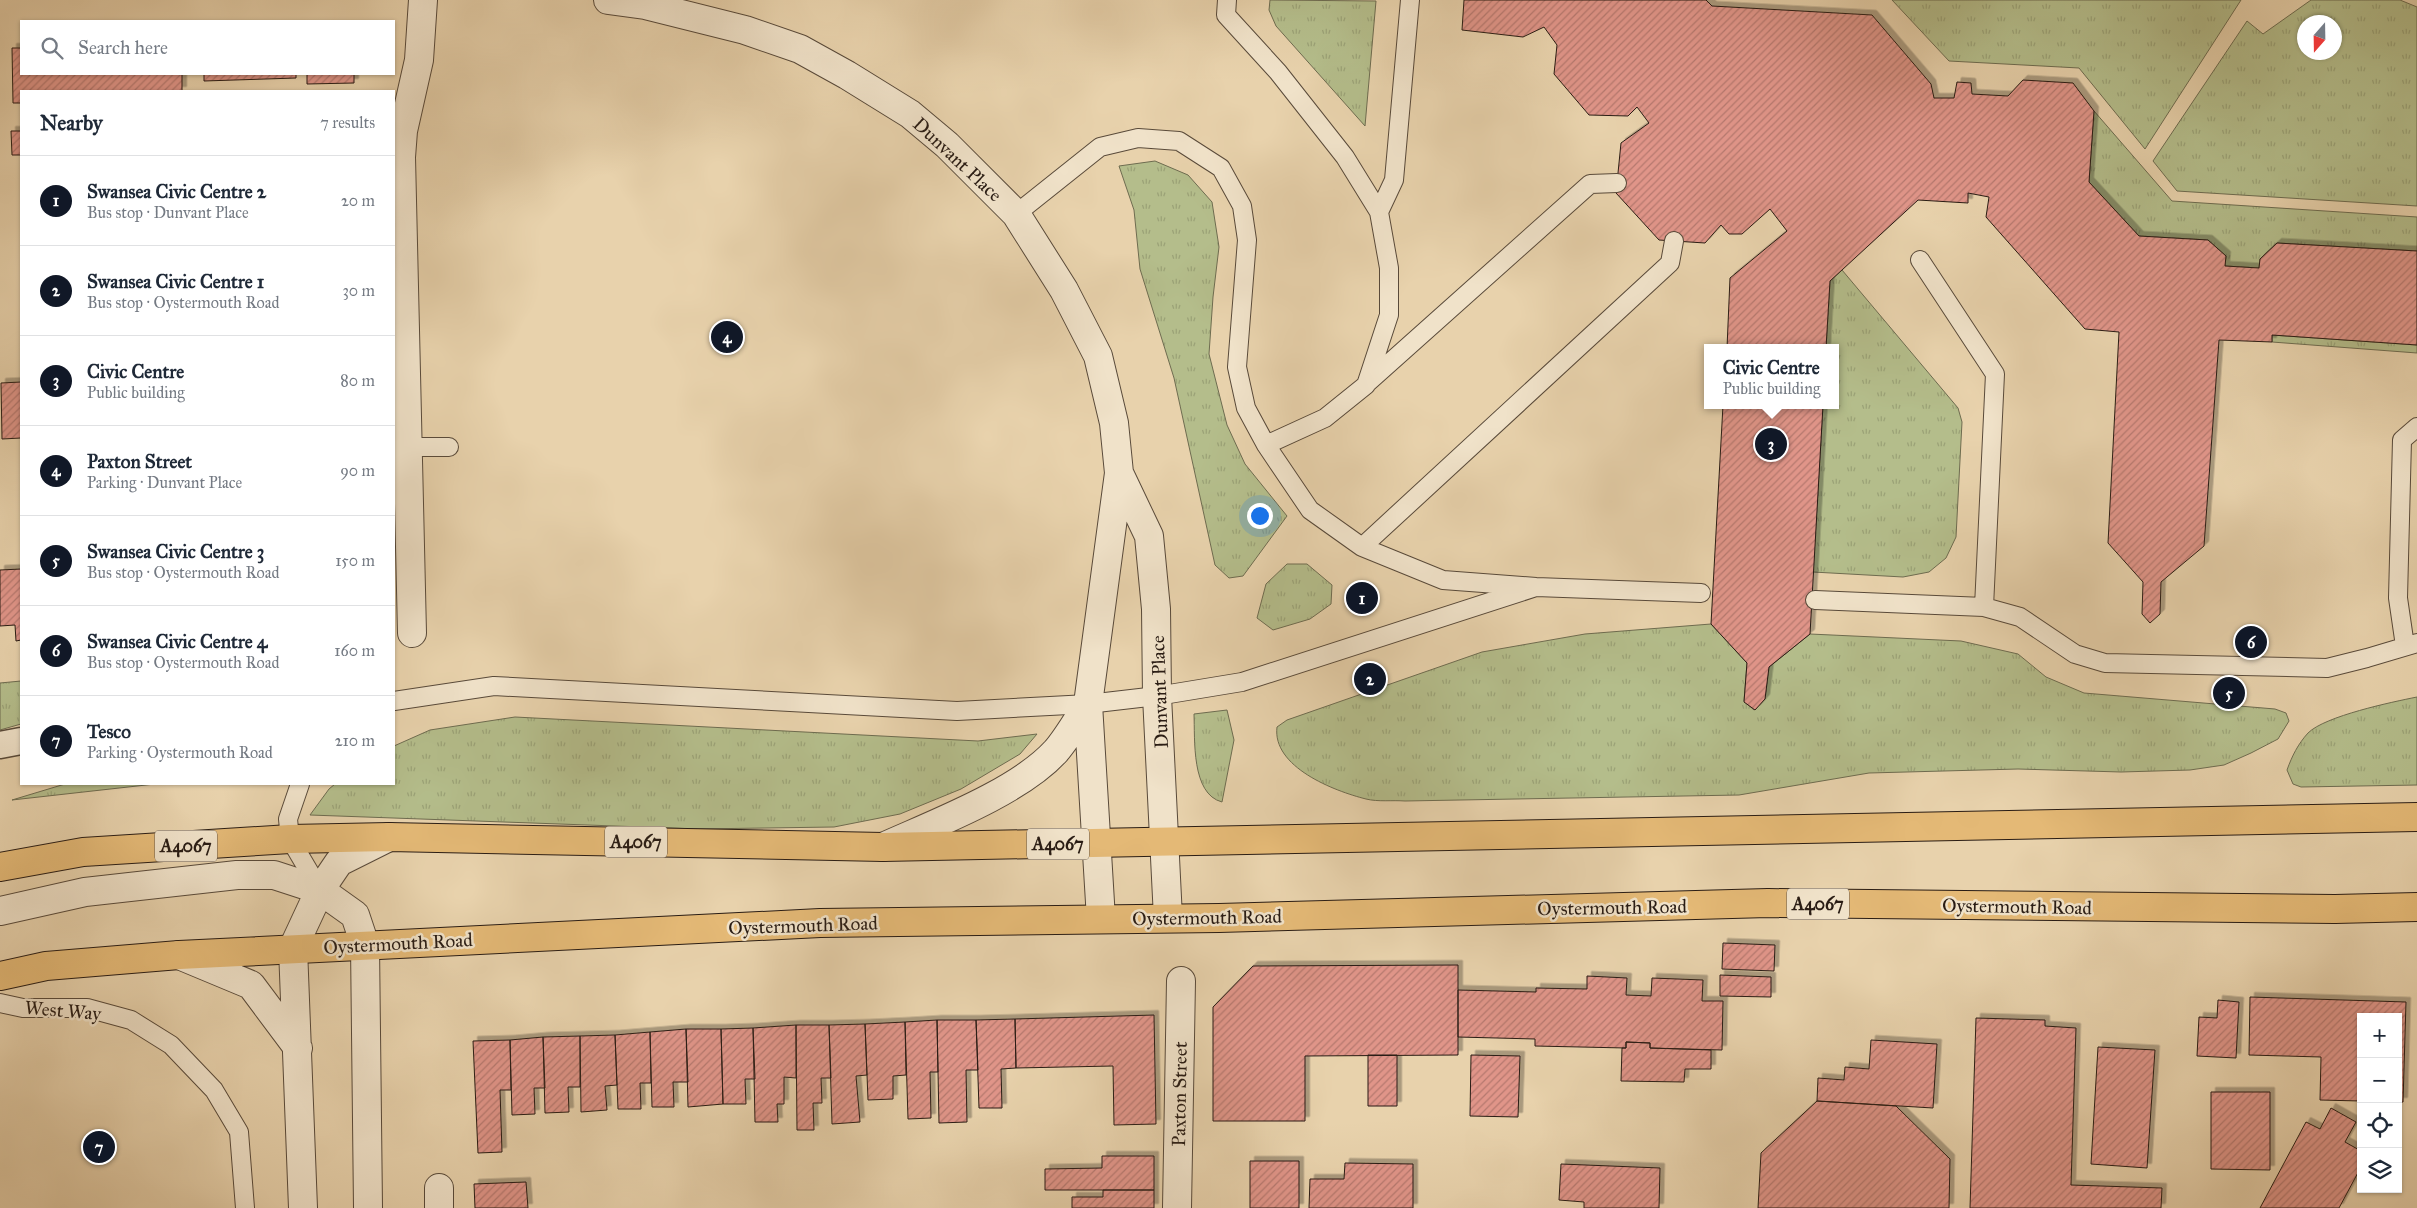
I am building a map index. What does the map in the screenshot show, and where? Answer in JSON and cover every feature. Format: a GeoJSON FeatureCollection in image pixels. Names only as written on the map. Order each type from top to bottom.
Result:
{"type":"FeatureCollection","features":[{"type":"Feature","properties":{"kind":"main road","name":"A4067"},"geometry":{"type":"LineString","coordinates":[[0,867],[83,852],[290,839],[388,837],[883,847],[2417,816]]}},
{"type":"Feature","properties":{"kind":"main road","name":"Oystermouth Road"},"geometry":{"type":"LineString","coordinates":[[0,976],[46,966],[179,955],[820,923],[1168,918],[1768,904],[2335,909],[2417,908]]}},
{"type":"Feature","properties":{"kind":"street"},"geometry":{"type":"LineString","coordinates":[[412,633],[401,157],[403,131],[419,60],[423,0]]}},
{"type":"Feature","properties":{"kind":"street","name":"Dunvant Place"},"geometry":{"type":"LineString","coordinates":[[608,0],[645,3],[754,33],[800,49],[847,75],[910,114],[947,145],[1016,214],[1064,290],[1098,356],[1114,423],[1119,473],[1088,704],[1101,919]]}},
{"type":"Feature","properties":{"kind":"street","name":"Dunvant Place"},"geometry":{"type":"LineString","coordinates":[[1119,473],[1149,536],[1156,609],[1157,696],[1168,918]]}},
{"type":"Feature","properties":{"kind":"street","name":"Dunvant Place"},"geometry":{"type":"LineString","coordinates":[[883,847],[965,810],[1026,776],[1056,751],[1088,704]]}},
{"type":"Feature","properties":{"kind":"street"},"geometry":{"type":"LineString","coordinates":[[0,746],[20,741]]}},
{"type":"Feature","properties":{"kind":"street"},"geometry":{"type":"LineString","coordinates":[[302,1208],[294,948],[320,890],[339,862],[388,837]]}},
{"type":"Feature","properties":{"kind":"street","name":"A4067"},"geometry":{"type":"LineString","coordinates":[[0,911],[85,892],[237,875],[274,875],[320,890],[355,915],[365,945]]}},
{"type":"Feature","properties":{"kind":"street"},"geometry":{"type":"LineString","coordinates":[[365,945],[368,1208]]}},
{"type":"Feature","properties":{"kind":"street"},"geometry":{"type":"LineString","coordinates":[[179,955],[251,985],[298,1048]]}},
{"type":"Feature","properties":{"kind":"street","name":"Paxton Street"},"geometry":{"type":"LineString","coordinates":[[1177,1208],[1181,981]]}},
{"type":"Feature","properties":{"kind":"lane"},"geometry":{"type":"LineString","coordinates":[[1227,0],[1226,15],[1278,72],[1345,157],[1379,212],[1389,268],[1389,314],[1366,385]]}},
{"type":"Feature","properties":{"kind":"lane"},"geometry":{"type":"LineString","coordinates":[[1379,212],[1394,180],[1410,0]]}},
{"type":"Feature","properties":{"kind":"lane"},"geometry":{"type":"LineString","coordinates":[[1016,214],[1100,147],[1138,138],[1179,141],[1222,168],[1242,206],[1247,240],[1237,367],[1246,408],[1266,445],[1310,510],[1362,547],[1443,580],[1536,587],[1701,594]]}},
{"type":"Feature","properties":{"kind":"lane"},"geometry":{"type":"LineString","coordinates":[[1266,445],[1325,418],[1366,385],[1590,184],[1617,183]]}},
{"type":"Feature","properties":{"kind":"lane"},"geometry":{"type":"LineString","coordinates":[[1362,547],[1670,263],[1674,241]]}},
{"type":"Feature","properties":{"kind":"lane"},"geometry":{"type":"LineString","coordinates":[[1920,260],[1995,374],[1984,607]]}},
{"type":"Feature","properties":{"kind":"lane"},"geometry":{"type":"LineString","coordinates":[[1815,600],[1984,607],[2020,617],[2075,654],[2105,663],[2327,668],[2368,658],[2411,644],[2398,598],[2402,440],[2417,426]]}},
{"type":"Feature","properties":{"kind":"lane"},"geometry":{"type":"LineString","coordinates":[[409,447],[449,447]]}},
{"type":"Feature","properties":{"kind":"lane"},"geometry":{"type":"LineString","coordinates":[[395,700],[494,686],[957,711],[1088,704],[1157,696],[1242,682],[1536,587]]}},
{"type":"Feature","properties":{"kind":"lane"},"geometry":{"type":"LineString","coordinates":[[300,785],[288,818],[290,839],[320,890]]}},
{"type":"Feature","properties":{"kind":"lane","name":"West Way"},"geometry":{"type":"LineString","coordinates":[[0,1003],[23,1008],[87,1008],[131,1020],[171,1045],[214,1090],[239,1132],[245,1208]]}},
{"type":"Feature","properties":{"kind":"green space"},"geometry":{"type":"Polygon","coordinates":[[[1270,0],[1376,1],[1365,126],[1276,26],[1269,10],[1270,0]]]}},
{"type":"Feature","properties":{"kind":"green space"},"geometry":{"type":"Polygon","coordinates":[[[1892,0],[2241,0],[2145,149],[2079,68],[1949,61],[1892,0]]]}},
{"type":"Feature","properties":{"kind":"green space"},"geometry":{"type":"Polygon","coordinates":[[[2311,0],[2400,0],[2417,7],[2417,206],[2177,191],[2153,161],[2247,21],[2263,34],[2311,0]]]}},
{"type":"Feature","properties":{"kind":"green space"},"geometry":{"type":"Polygon","coordinates":[[[2094,111],[2172,201],[2417,217],[2417,251],[2277,243],[2260,259],[2259,268],[2225,266],[2226,256],[2208,240],[2139,236],[2089,182],[2094,111]]]}},
{"type":"Feature","properties":{"kind":"green space"},"geometry":{"type":"Polygon","coordinates":[[[1155,161],[1188,175],[1212,202],[1219,247],[1209,354],[1227,425],[1245,464],[1287,516],[1243,576],[1229,578],[1215,565],[1174,378],[1140,269],[1134,210],[1119,166],[1155,161]]]}},
{"type":"Feature","properties":{"kind":"green space"},"geometry":{"type":"Polygon","coordinates":[[[1842,270],[1958,408],[1962,422],[1956,537],[1946,558],[1929,572],[1903,577],[1813,572],[1823,409],[1839,409],[1839,344],[1826,344],[1830,281],[1842,270]]]}},
{"type":"Feature","properties":{"kind":"green space"},"geometry":{"type":"Polygon","coordinates":[[[2272,335],[2417,345],[2417,353],[2272,342],[2272,335]]]}},
{"type":"Feature","properties":{"kind":"green space"},"geometry":{"type":"Polygon","coordinates":[[[1287,564],[1307,564],[1332,585],[1331,604],[1310,619],[1273,630],[1257,618],[1266,584],[1287,564]]]}},
{"type":"Feature","properties":{"kind":"green space"},"geometry":{"type":"Polygon","coordinates":[[[1711,624],[1747,663],[1744,701],[1754,710],[1765,699],[1769,667],[1810,634],[1961,641],[2018,654],[2046,677],[2084,693],[2275,709],[2286,713],[2289,721],[2278,739],[2251,753],[2224,765],[2190,770],[2121,772],[2018,769],[1869,773],[1739,795],[1371,800],[1338,790],[1308,775],[1284,754],[1278,741],[1277,727],[1287,720],[1482,652],[1585,634],[1711,624]]]}},
{"type":"Feature","properties":{"kind":"green space"},"geometry":{"type":"Polygon","coordinates":[[[20,681],[20,724],[0,730],[0,683],[20,681]]]}},
{"type":"Feature","properties":{"kind":"green space"},"geometry":{"type":"Polygon","coordinates":[[[2417,697],[2417,785],[2301,787],[2293,784],[2287,770],[2301,741],[2308,733],[2343,715],[2417,697]]]}},
{"type":"Feature","properties":{"kind":"green space"},"geometry":{"type":"Polygon","coordinates":[[[1227,710],[1234,740],[1222,802],[1212,797],[1200,777],[1195,751],[1194,714],[1227,710]]]}},
{"type":"Feature","properties":{"kind":"green space"},"geometry":{"type":"Polygon","coordinates":[[[515,717],[978,741],[1037,734],[1020,754],[961,789],[900,814],[834,827],[698,829],[310,815],[334,785],[395,785],[395,746],[430,730],[515,717]]]}},
{"type":"Feature","properties":{"kind":"green space"},"geometry":{"type":"Polygon","coordinates":[[[62,785],[146,785],[12,800],[62,785]]]}},
{"type":"Feature","properties":{"kind":"building"},"geometry":{"type":"Polygon","coordinates":[[[1464,0],[1706,0],[1712,6],[1872,15],[1931,84],[1934,98],[1954,98],[1957,82],[1971,83],[1972,94],[2008,96],[2023,80],[2073,83],[2094,111],[2089,182],[2139,236],[2208,240],[2226,256],[2225,266],[2259,268],[2260,259],[2277,243],[2417,251],[2417,345],[2272,335],[2272,342],[2219,340],[2204,546],[2161,582],[2160,614],[2150,623],[2142,614],[2143,582],[2108,543],[2119,332],[2085,329],[1986,217],[1989,197],[1968,193],[1968,203],[1918,200],[1830,281],[1826,344],[1727,344],[1730,278],[1787,231],[1770,209],[1742,234],[1729,234],[1721,225],[1705,243],[1659,240],[1616,193],[1621,143],[1649,123],[1637,107],[1628,116],[1589,115],[1554,74],[1557,45],[1544,27],[1523,37],[1462,30],[1464,0]]]}},
{"type":"Feature","properties":{"kind":"building"},"geometry":{"type":"Polygon","coordinates":[[[12,48],[20,48],[20,75],[182,75],[182,90],[20,90],[20,103],[13,103],[12,48]]]}},
{"type":"Feature","properties":{"kind":"building"},"geometry":{"type":"Polygon","coordinates":[[[204,75],[296,75],[296,78],[204,81],[204,75]]]}},
{"type":"Feature","properties":{"kind":"building"},"geometry":{"type":"Polygon","coordinates":[[[307,75],[354,75],[354,83],[307,84],[307,75]]]}},
{"type":"Feature","properties":{"kind":"building"},"geometry":{"type":"Polygon","coordinates":[[[11,131],[20,131],[20,155],[12,155],[11,131]]]}},
{"type":"Feature","properties":{"kind":"building"},"geometry":{"type":"Polygon","coordinates":[[[20,382],[20,438],[2,439],[1,383],[20,382]]]}},
{"type":"Feature","properties":{"kind":"building"},"geometry":{"type":"Polygon","coordinates":[[[1723,409],[1823,409],[1810,634],[1769,667],[1765,699],[1755,710],[1744,702],[1747,663],[1711,624],[1723,409]]]}},
{"type":"Feature","properties":{"kind":"building"},"geometry":{"type":"Polygon","coordinates":[[[20,569],[20,640],[16,641],[15,625],[0,626],[0,570],[20,569]]]}},
{"type":"Feature","properties":{"kind":"building"},"geometry":{"type":"Polygon","coordinates":[[[1723,943],[1775,945],[1774,971],[1722,969],[1723,943]]]}},
{"type":"Feature","properties":{"kind":"building"},"geometry":{"type":"Polygon","coordinates":[[[1458,965],[1458,1055],[1305,1056],[1305,1121],[1213,1121],[1213,1007],[1253,966],[1458,965]]]}},
{"type":"Feature","properties":{"kind":"building"},"geometry":{"type":"Polygon","coordinates":[[[1720,975],[1771,977],[1771,997],[1720,996],[1720,975]]]}},
{"type":"Feature","properties":{"kind":"building"},"geometry":{"type":"Polygon","coordinates":[[[1587,976],[1627,978],[1626,995],[1651,996],[1652,978],[1703,980],[1702,1001],[1723,1001],[1722,1050],[1650,1048],[1650,1043],[1626,1042],[1626,1048],[1535,1046],[1535,1039],[1458,1037],[1458,990],[1536,992],[1536,988],[1587,989],[1587,976]]]}},
{"type":"Feature","properties":{"kind":"building"},"geometry":{"type":"Polygon","coordinates":[[[2250,997],[2406,1002],[2403,1102],[2402,1013],[2357,1013],[2357,1101],[2320,1100],[2321,1057],[2249,1055],[2250,997]]]}},
{"type":"Feature","properties":{"kind":"building"},"geometry":{"type":"Polygon","coordinates":[[[2218,1000],[2239,1002],[2236,1058],[2197,1056],[2199,1017],[2217,1018],[2218,1000]]]}},
{"type":"Feature","properties":{"kind":"building"},"geometry":{"type":"Polygon","coordinates":[[[1154,1015],[1156,1124],[1114,1125],[1113,1066],[1016,1068],[1015,1019],[1154,1015]]]}},
{"type":"Feature","properties":{"kind":"building"},"geometry":{"type":"Polygon","coordinates":[[[1976,1018],[2045,1020],[2045,1026],[2076,1028],[2071,1185],[2162,1188],[2161,1208],[1970,1208],[1976,1018]]]}},
{"type":"Feature","properties":{"kind":"building"},"geometry":{"type":"Polygon","coordinates":[[[1015,1019],[1016,1068],[1001,1069],[1002,1108],[979,1108],[976,1020],[1015,1019]]]}},
{"type":"Feature","properties":{"kind":"building"},"geometry":{"type":"Polygon","coordinates":[[[937,1020],[976,1020],[978,1070],[966,1070],[967,1122],[939,1123],[937,1020]]]}},
{"type":"Feature","properties":{"kind":"building"},"geometry":{"type":"Polygon","coordinates":[[[937,1020],[938,1072],[930,1072],[931,1118],[908,1119],[905,1022],[937,1020]]]}},
{"type":"Feature","properties":{"kind":"building"},"geometry":{"type":"Polygon","coordinates":[[[905,1022],[906,1075],[893,1076],[893,1099],[868,1100],[865,1024],[905,1022]]]}},
{"type":"Feature","properties":{"kind":"building"},"geometry":{"type":"Polygon","coordinates":[[[865,1024],[867,1075],[856,1076],[860,1122],[832,1124],[829,1025],[865,1024]]]}},
{"type":"Feature","properties":{"kind":"building"},"geometry":{"type":"Polygon","coordinates":[[[796,1025],[829,1025],[831,1078],[821,1078],[822,1103],[813,1103],[814,1130],[797,1130],[796,1025]]]}},
{"type":"Feature","properties":{"kind":"building"},"geometry":{"type":"Polygon","coordinates":[[[796,1025],[796,1078],[784,1077],[784,1104],[777,1104],[778,1122],[755,1122],[753,1028],[796,1025]]]}},
{"type":"Feature","properties":{"kind":"building"},"geometry":{"type":"Polygon","coordinates":[[[753,1028],[755,1079],[745,1079],[746,1104],[723,1104],[721,1029],[753,1028]]]}},
{"type":"Feature","properties":{"kind":"building"},"geometry":{"type":"Polygon","coordinates":[[[686,1029],[721,1029],[723,1104],[688,1107],[686,1029]]]}},
{"type":"Feature","properties":{"kind":"building"},"geometry":{"type":"Polygon","coordinates":[[[686,1029],[688,1082],[673,1082],[674,1107],[652,1107],[650,1032],[686,1029]]]}},
{"type":"Feature","properties":{"kind":"building"},"geometry":{"type":"Polygon","coordinates":[[[650,1032],[651,1083],[640,1083],[641,1109],[618,1109],[615,1035],[650,1032]]]}},
{"type":"Feature","properties":{"kind":"building"},"geometry":{"type":"Polygon","coordinates":[[[615,1035],[617,1085],[605,1086],[607,1110],[581,1112],[580,1036],[615,1035]]]}},
{"type":"Feature","properties":{"kind":"building"},"geometry":{"type":"Polygon","coordinates":[[[580,1036],[580,1087],[568,1087],[569,1112],[545,1113],[543,1037],[580,1036]]]}},
{"type":"Feature","properties":{"kind":"building"},"geometry":{"type":"Polygon","coordinates":[[[543,1037],[545,1088],[534,1088],[535,1114],[512,1115],[510,1040],[543,1037]]]}},
{"type":"Feature","properties":{"kind":"building"},"geometry":{"type":"Polygon","coordinates":[[[510,1040],[511,1090],[500,1090],[502,1152],[478,1153],[473,1041],[510,1040]]]}},
{"type":"Feature","properties":{"kind":"building"},"geometry":{"type":"Polygon","coordinates":[[[1871,1040],[1937,1044],[1933,1108],[1817,1101],[1818,1078],[1844,1080],[1845,1067],[1869,1069],[1871,1040]]]}},
{"type":"Feature","properties":{"kind":"building"},"geometry":{"type":"Polygon","coordinates":[[[1626,1042],[1650,1043],[1650,1048],[1711,1050],[1711,1069],[1685,1069],[1684,1082],[1621,1081],[1622,1048],[1626,1048],[1626,1042]]]}},
{"type":"Feature","properties":{"kind":"building"},"geometry":{"type":"Polygon","coordinates":[[[2098,1047],[2155,1050],[2147,1168],[2091,1164],[2098,1047]]]}},
{"type":"Feature","properties":{"kind":"building"},"geometry":{"type":"Polygon","coordinates":[[[1368,1055],[1397,1055],[1397,1106],[1368,1106],[1368,1055]]]}},
{"type":"Feature","properties":{"kind":"building"},"geometry":{"type":"Polygon","coordinates":[[[1471,1055],[1520,1056],[1518,1117],[1470,1116],[1471,1055]]]}},
{"type":"Feature","properties":{"kind":"building"},"geometry":{"type":"Polygon","coordinates":[[[2211,1092],[2270,1092],[2270,1170],[2211,1169],[2211,1092]]]}},
{"type":"Feature","properties":{"kind":"building"},"geometry":{"type":"Polygon","coordinates":[[[1817,1101],[1896,1106],[1950,1159],[1949,1208],[1758,1208],[1761,1153],[1817,1101]]]}},
{"type":"Feature","properties":{"kind":"building"},"geometry":{"type":"Polygon","coordinates":[[[2331,1108],[2356,1122],[2345,1142],[2357,1149],[2357,1174],[2339,1208],[2260,1208],[2306,1122],[2320,1129],[2331,1108]]]}},
{"type":"Feature","properties":{"kind":"building"},"geometry":{"type":"Polygon","coordinates":[[[1102,1156],[1154,1156],[1154,1190],[1045,1190],[1045,1169],[1102,1168],[1102,1156]]]}},
{"type":"Feature","properties":{"kind":"building"},"geometry":{"type":"Polygon","coordinates":[[[1250,1161],[1299,1161],[1299,1208],[1250,1208],[1250,1161]]]}},
{"type":"Feature","properties":{"kind":"building"},"geometry":{"type":"Polygon","coordinates":[[[1345,1163],[1413,1164],[1413,1208],[1309,1208],[1310,1179],[1344,1179],[1345,1163]]]}},
{"type":"Feature","properties":{"kind":"building"},"geometry":{"type":"Polygon","coordinates":[[[1561,1164],[1660,1168],[1659,1208],[1584,1208],[1584,1202],[1559,1200],[1561,1164]]]}},
{"type":"Feature","properties":{"kind":"building"},"geometry":{"type":"Polygon","coordinates":[[[526,1182],[528,1208],[475,1208],[474,1184],[526,1182]]]}},
{"type":"Feature","properties":{"kind":"building"},"geometry":{"type":"Polygon","coordinates":[[[1103,1190],[1154,1190],[1154,1208],[1072,1208],[1072,1197],[1103,1197],[1103,1190]]]}},
{"type":"Feature","properties":{"kind":"place","name":"Paxton Street"},"geometry":{"type":"Point","coordinates":[727,337]}},
{"type":"Feature","properties":{"kind":"place","name":"Civic Centre"},"geometry":{"type":"Point","coordinates":[1771,444]}},
{"type":"Feature","properties":{"kind":"place","name":"Swansea Civic Centre 2"},"geometry":{"type":"Point","coordinates":[1362,598]}},
{"type":"Feature","properties":{"kind":"place","name":"Swansea Civic Centre 4"},"geometry":{"type":"Point","coordinates":[2251,642]}},
{"type":"Feature","properties":{"kind":"place","name":"Swansea Civic Centre 1"},"geometry":{"type":"Point","coordinates":[1370,679]}},
{"type":"Feature","properties":{"kind":"place","name":"Swansea Civic Centre 3"},"geometry":{"type":"Point","coordinates":[2229,693]}},
{"type":"Feature","properties":{"kind":"place","name":"Tesco"},"geometry":{"type":"Point","coordinates":[99,1147]}}]}
